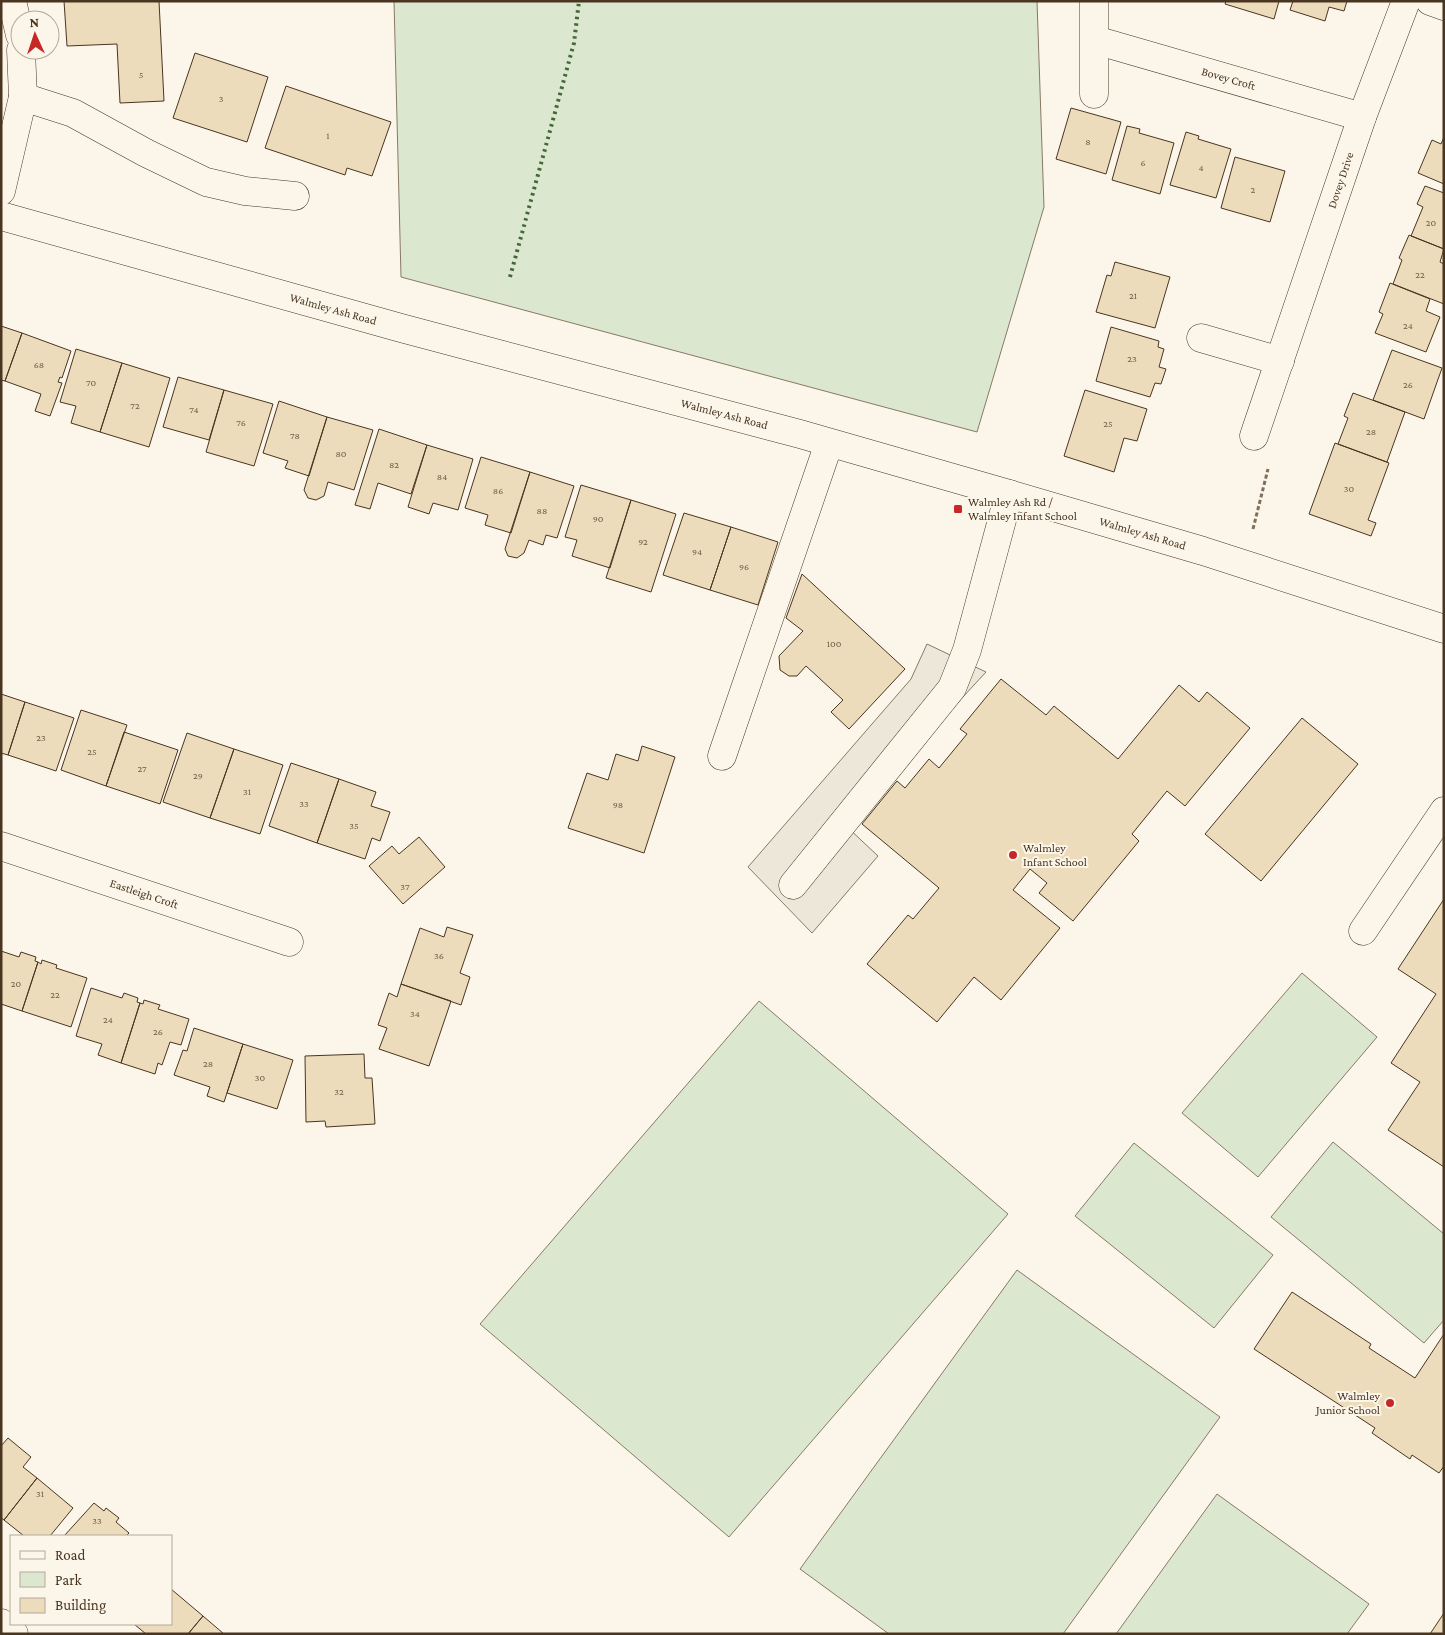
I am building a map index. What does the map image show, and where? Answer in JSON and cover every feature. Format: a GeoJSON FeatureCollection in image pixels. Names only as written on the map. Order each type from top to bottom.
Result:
{"type":"FeatureCollection","features":[{"type":"Feature","properties":{"kind":"street"},"geometry":{"type":"LineString","coordinates":[[1094,1],[1094,94]]}},
{"type":"Feature","properties":{"kind":"street","name":"Dovey Drive"},"geometry":{"type":"LineString","coordinates":[[1254,436],[1362,117],[1406,1]]}},
{"type":"Feature","properties":{"kind":"street"},"geometry":{"type":"LineString","coordinates":[[1430,1],[1444,6]]}},
{"type":"Feature","properties":{"kind":"street","name":"Bovey Croft"},"geometry":{"type":"LineString","coordinates":[[1095,40],[1362,117]]}},
{"type":"Feature","properties":{"kind":"street"},"geometry":{"type":"LineString","coordinates":[[1,191],[23,96],[21,60]]}},
{"type":"Feature","properties":{"kind":"street"},"geometry":{"type":"LineString","coordinates":[[23,96],[73,113],[146,154],[206,182],[245,191],[295,196]]}},
{"type":"Feature","properties":{"kind":"street","name":"Walmley Ash Road"},"geometry":{"type":"LineString","coordinates":[[1,216],[410,331],[829,443],[1009,494],[1203,550],[1444,629]]}},
{"type":"Feature","properties":{"kind":"street"},"geometry":{"type":"LineString","coordinates":[[1201,338],[1280,361]]}},
{"type":"Feature","properties":{"kind":"street"},"geometry":{"type":"LineString","coordinates":[[722,756],[829,443]]}},
{"type":"Feature","properties":{"kind":"street"},"geometry":{"type":"LineString","coordinates":[[792,885],[952,688],[968,650],[1009,494]]}},
{"type":"Feature","properties":{"kind":"street"},"geometry":{"type":"LineString","coordinates":[[1362,931],[1444,811]]}},
{"type":"Feature","properties":{"kind":"street","name":"Eastleigh Croft"},"geometry":{"type":"LineString","coordinates":[[1,846],[289,942]]}},
{"type":"Feature","properties":{"kind":"street"},"geometry":{"type":"LineString","coordinates":[[1,1623],[14,1634]]}},
{"type":"Feature","properties":{"kind":"path"},"geometry":{"type":"LineString","coordinates":[[1252,533],[1273,449],[1252,445],[1254,436]]}},
{"type":"Feature","properties":{"kind":"green space"},"geometry":{"type":"Polygon","coordinates":[[[394,1],[1037,1],[1044,207],[977,432],[401,277],[394,1]]]}},
{"type":"Feature","properties":{"kind":"green space"},"geometry":{"type":"Polygon","coordinates":[[[1302,973],[1377,1037],[1258,1177],[1182,1113],[1302,973]]]}},
{"type":"Feature","properties":{"kind":"green space"},"geometry":{"type":"Polygon","coordinates":[[[759,1001],[1008,1214],[729,1537],[480,1324],[759,1001]]]}},
{"type":"Feature","properties":{"kind":"green space"},"geometry":{"type":"Polygon","coordinates":[[[1333,1142],[1444,1234],[1444,1320],[1424,1343],[1271,1217],[1333,1142]]]}},
{"type":"Feature","properties":{"kind":"green space"},"geometry":{"type":"Polygon","coordinates":[[[1134,1143],[1273,1255],[1214,1328],[1075,1216],[1134,1143]]]}},
{"type":"Feature","properties":{"kind":"green space"},"geometry":{"type":"Polygon","coordinates":[[[1017,1270],[1220,1417],[1063,1634],[889,1634],[800,1569],[1017,1270]]]}},
{"type":"Feature","properties":{"kind":"green space"},"geometry":{"type":"Polygon","coordinates":[[[1217,1494],[1369,1604],[1347,1634],[1116,1634],[1217,1494]]]}},
{"type":"Feature","properties":{"kind":"shaded area"},"geometry":{"type":"Polygon","coordinates":[[[927,644],[986,672],[845,825],[878,856],[812,933],[748,867],[911,679],[927,644]]]}},
{"type":"Feature","properties":{"kind":"building"},"geometry":{"type":"Polygon","coordinates":[[[64,1],[159,1],[164,101],[120,103],[117,44],[67,46],[64,1]]]}},
{"type":"Feature","properties":{"kind":"building"},"geometry":{"type":"Polygon","coordinates":[[[1226,1],[1279,1],[1274,19],[1225,4],[1226,1]]]}},
{"type":"Feature","properties":{"kind":"building"},"geometry":{"type":"Polygon","coordinates":[[[1293,1],[1347,1],[1344,11],[1329,7],[1325,21],[1290,10],[1293,1]]]}},
{"type":"Feature","properties":{"kind":"building"},"geometry":{"type":"Polygon","coordinates":[[[195,53],[268,77],[247,142],[173,118],[195,53]]]}},
{"type":"Feature","properties":{"kind":"building"},"geometry":{"type":"Polygon","coordinates":[[[286,86],[391,122],[372,176],[347,168],[345,175],[265,148],[286,86]]]}},
{"type":"Feature","properties":{"kind":"building"},"geometry":{"type":"Polygon","coordinates":[[[1071,108],[1121,122],[1106,174],[1056,159],[1071,108]]]}},
{"type":"Feature","properties":{"kind":"building"},"geometry":{"type":"Polygon","coordinates":[[[1127,126],[1140,129],[1139,133],[1174,143],[1160,194],[1112,180],[1127,126]]]}},
{"type":"Feature","properties":{"kind":"building"},"geometry":{"type":"Polygon","coordinates":[[[1186,132],[1199,136],[1198,139],[1231,149],[1216,198],[1170,185],[1186,132]]]}},
{"type":"Feature","properties":{"kind":"building"},"geometry":{"type":"Polygon","coordinates":[[[1444,137],[1444,184],[1418,173],[1432,140],[1441,144],[1444,137]]]}},
{"type":"Feature","properties":{"kind":"building"},"geometry":{"type":"Polygon","coordinates":[[[1235,157],[1285,171],[1270,222],[1221,208],[1235,157]]]}},
{"type":"Feature","properties":{"kind":"building"},"geometry":{"type":"Polygon","coordinates":[[[1425,186],[1444,193],[1444,249],[1411,236],[1423,207],[1417,204],[1425,186]]]}},
{"type":"Feature","properties":{"kind":"building"},"geometry":{"type":"Polygon","coordinates":[[[1409,235],[1444,249],[1440,262],[1444,264],[1444,304],[1393,284],[1402,260],[1399,258],[1409,235]]]}},
{"type":"Feature","properties":{"kind":"building"},"geometry":{"type":"Polygon","coordinates":[[[1115,262],[1170,277],[1155,328],[1096,312],[1107,275],[1111,276],[1115,262]]]}},
{"type":"Feature","properties":{"kind":"building"},"geometry":{"type":"Polygon","coordinates":[[[1390,283],[1430,299],[1426,311],[1440,317],[1426,352],[1375,333],[1383,314],[1379,312],[1390,283]]]}},
{"type":"Feature","properties":{"kind":"building"},"geometry":{"type":"Polygon","coordinates":[[[1,326],[22,333],[5,381],[1,380],[1,326]]]}},
{"type":"Feature","properties":{"kind":"building"},"geometry":{"type":"Polygon","coordinates":[[[1111,327],[1159,341],[1158,347],[1164,349],[1159,367],[1166,369],[1161,384],[1155,383],[1150,397],[1096,381],[1111,327]]]}},
{"type":"Feature","properties":{"kind":"building"},"geometry":{"type":"Polygon","coordinates":[[[22,333],[71,351],[62,378],[60,377],[58,382],[62,383],[50,416],[35,411],[41,394],[5,381],[22,333]]]}},
{"type":"Feature","properties":{"kind":"building"},"geometry":{"type":"Polygon","coordinates":[[[76,349],[122,363],[100,432],[71,423],[76,406],[60,402],[76,349]]]}},
{"type":"Feature","properties":{"kind":"building"},"geometry":{"type":"Polygon","coordinates":[[[1392,350],[1442,368],[1424,419],[1373,400],[1392,350]]]}},
{"type":"Feature","properties":{"kind":"building"},"geometry":{"type":"Polygon","coordinates":[[[122,363],[170,378],[149,447],[100,432],[122,363]]]}},
{"type":"Feature","properties":{"kind":"building"},"geometry":{"type":"Polygon","coordinates":[[[178,377],[224,390],[209,440],[163,427],[178,377]]]}},
{"type":"Feature","properties":{"kind":"building"},"geometry":{"type":"Polygon","coordinates":[[[224,390],[273,404],[254,466],[206,452],[224,390]]]}},
{"type":"Feature","properties":{"kind":"building"},"geometry":{"type":"Polygon","coordinates":[[[1085,390],[1147,409],[1137,441],[1124,438],[1114,472],[1064,456],[1085,390]]]}},
{"type":"Feature","properties":{"kind":"building"},"geometry":{"type":"Polygon","coordinates":[[[1353,393],[1405,412],[1387,462],[1338,444],[1348,418],[1344,416],[1353,393]]]}},
{"type":"Feature","properties":{"kind":"building"},"geometry":{"type":"Polygon","coordinates":[[[279,401],[327,417],[309,476],[285,468],[288,461],[263,453],[279,401]]]}},
{"type":"Feature","properties":{"kind":"building"},"geometry":{"type":"Polygon","coordinates":[[[327,417],[373,430],[354,490],[328,482],[324,496],[316,500],[308,498],[304,490],[327,417]]]}},
{"type":"Feature","properties":{"kind":"building"},"geometry":{"type":"Polygon","coordinates":[[[379,429],[427,445],[411,494],[378,483],[370,509],[355,505],[379,429]]]}},
{"type":"Feature","properties":{"kind":"building"},"geometry":{"type":"Polygon","coordinates":[[[1335,443],[1389,463],[1368,520],[1376,523],[1371,536],[1309,514],[1335,443]]]}},
{"type":"Feature","properties":{"kind":"building"},"geometry":{"type":"Polygon","coordinates":[[[427,445],[473,459],[458,510],[433,503],[429,514],[408,507],[427,445]]]}},
{"type":"Feature","properties":{"kind":"building"},"geometry":{"type":"Polygon","coordinates":[[[481,457],[530,472],[511,533],[485,525],[488,515],[465,508],[481,457]]]}},
{"type":"Feature","properties":{"kind":"building"},"geometry":{"type":"Polygon","coordinates":[[[530,472],[574,486],[557,538],[546,535],[543,545],[529,540],[524,553],[517,558],[508,556],[505,549],[530,472]]]}},
{"type":"Feature","properties":{"kind":"building"},"geometry":{"type":"Polygon","coordinates":[[[581,485],[631,500],[610,568],[572,556],[577,540],[565,537],[581,485]]]}},
{"type":"Feature","properties":{"kind":"building"},"geometry":{"type":"Polygon","coordinates":[[[631,500],[676,514],[651,592],[606,578],[631,500]]]}},
{"type":"Feature","properties":{"kind":"building"},"geometry":{"type":"Polygon","coordinates":[[[684,513],[731,527],[710,590],[663,575],[684,513]]]}},
{"type":"Feature","properties":{"kind":"building"},"geometry":{"type":"Polygon","coordinates":[[[731,527],[778,542],[758,605],[710,590],[731,527]]]}},
{"type":"Feature","properties":{"kind":"building"},"geometry":{"type":"Polygon","coordinates":[[[802,574],[905,669],[849,729],[831,712],[843,700],[806,666],[797,676],[789,676],[780,670],[779,656],[803,631],[786,618],[802,574]]]}},
{"type":"Feature","properties":{"kind":"building","name":"Walmley Infant School"},"geometry":{"type":"Polygon","coordinates":[[[1001,679],[1046,715],[1054,706],[1118,759],[1179,685],[1199,702],[1207,692],[1250,728],[1185,806],[1167,791],[1132,834],[1139,841],[1073,921],[1039,893],[1047,883],[1030,869],[1013,890],[1060,928],[1001,1000],[974,977],[937,1022],[867,964],[908,915],[913,919],[939,888],[862,824],[897,781],[905,788],[929,759],[939,768],[967,734],[960,729],[1001,679]]]}},
{"type":"Feature","properties":{"kind":"building"},"geometry":{"type":"Polygon","coordinates":[[[1,694],[25,702],[8,755],[1,753],[1,694]]]}},
{"type":"Feature","properties":{"kind":"building"},"geometry":{"type":"Polygon","coordinates":[[[25,702],[74,718],[56,771],[8,755],[25,702]]]}},
{"type":"Feature","properties":{"kind":"building"},"geometry":{"type":"Polygon","coordinates":[[[81,710],[127,725],[106,786],[61,770],[81,710]]]}},
{"type":"Feature","properties":{"kind":"building"},"geometry":{"type":"Polygon","coordinates":[[[1302,718],[1358,764],[1261,881],[1205,834],[1302,718]]]}},
{"type":"Feature","properties":{"kind":"building"},"geometry":{"type":"Polygon","coordinates":[[[124,732],[178,750],[160,804],[106,786],[124,732]]]}},
{"type":"Feature","properties":{"kind":"building"},"geometry":{"type":"Polygon","coordinates":[[[187,733],[234,749],[210,818],[163,802],[187,733]]]}},
{"type":"Feature","properties":{"kind":"building"},"geometry":{"type":"Polygon","coordinates":[[[642,746],[675,757],[644,853],[568,828],[587,773],[608,780],[616,754],[638,761],[642,746]]]}},
{"type":"Feature","properties":{"kind":"building"},"geometry":{"type":"Polygon","coordinates":[[[234,749],[283,765],[260,834],[210,818],[234,749]]]}},
{"type":"Feature","properties":{"kind":"building"},"geometry":{"type":"Polygon","coordinates":[[[291,763],[339,779],[317,843],[269,826],[291,763]]]}},
{"type":"Feature","properties":{"kind":"building"},"geometry":{"type":"Polygon","coordinates":[[[339,779],[376,792],[371,806],[390,812],[380,841],[372,838],[365,859],[317,843],[339,779]]]}},
{"type":"Feature","properties":{"kind":"building"},"geometry":{"type":"Polygon","coordinates":[[[419,837],[445,867],[403,904],[369,866],[392,846],[399,854],[419,837]]]}},
{"type":"Feature","properties":{"kind":"building"},"geometry":{"type":"Polygon","coordinates":[[[1444,899],[1444,1167],[1388,1130],[1420,1082],[1391,1063],[1436,994],[1398,969],[1444,899]]]}},
{"type":"Feature","properties":{"kind":"building"},"geometry":{"type":"Polygon","coordinates":[[[447,927],[473,935],[460,973],[470,977],[461,1005],[401,984],[420,928],[444,937],[447,927]]]}},
{"type":"Feature","properties":{"kind":"building"},"geometry":{"type":"Polygon","coordinates":[[[1,951],[19,957],[21,952],[36,957],[35,961],[38,962],[22,1011],[1,1004],[1,951]]]}},
{"type":"Feature","properties":{"kind":"building"},"geometry":{"type":"Polygon","coordinates":[[[42,960],[57,965],[56,968],[87,978],[71,1027],[22,1011],[38,962],[41,964],[42,960]]]}},
{"type":"Feature","properties":{"kind":"building"},"geometry":{"type":"Polygon","coordinates":[[[401,984],[451,1001],[429,1066],[379,1049],[387,1028],[378,1025],[389,993],[397,997],[401,984]]]}},
{"type":"Feature","properties":{"kind":"building"},"geometry":{"type":"Polygon","coordinates":[[[91,988],[122,998],[124,993],[138,998],[137,1002],[140,1003],[121,1063],[98,1055],[102,1044],[76,1036],[91,988]]]}},
{"type":"Feature","properties":{"kind":"building"},"geometry":{"type":"Polygon","coordinates":[[[144,1000],[160,1005],[158,1009],[189,1019],[181,1045],[170,1042],[162,1065],[158,1063],[155,1074],[121,1063],[140,1003],[143,1004],[144,1000]]]}},
{"type":"Feature","properties":{"kind":"building"},"geometry":{"type":"Polygon","coordinates":[[[194,1028],[243,1044],[224,1102],[207,1096],[210,1087],[174,1075],[183,1050],[187,1051],[194,1028]]]}},
{"type":"Feature","properties":{"kind":"building"},"geometry":{"type":"Polygon","coordinates":[[[243,1044],[293,1060],[277,1109],[227,1093],[243,1044]]]}},
{"type":"Feature","properties":{"kind":"building"},"geometry":{"type":"Polygon","coordinates":[[[364,1054],[365,1078],[372,1078],[375,1124],[326,1127],[325,1121],[306,1122],[305,1056],[364,1054]]]}},
{"type":"Feature","properties":{"kind":"building","name":"Walmley Junior School"},"geometry":{"type":"Polygon","coordinates":[[[1292,1292],[1371,1344],[1369,1348],[1415,1378],[1444,1334],[1444,1466],[1439,1473],[1412,1455],[1410,1459],[1372,1433],[1375,1428],[1254,1349],[1292,1292]]]}},
{"type":"Feature","properties":{"kind":"building"},"geometry":{"type":"Polygon","coordinates":[[[8,1438],[31,1457],[23,1467],[37,1478],[4,1520],[1,1518],[1,1446],[8,1438]]]}},
{"type":"Feature","properties":{"kind":"building"},"geometry":{"type":"Polygon","coordinates":[[[37,1478],[73,1508],[51,1535],[23,1535],[4,1520],[37,1478]]]}},
{"type":"Feature","properties":{"kind":"building"},"geometry":{"type":"Polygon","coordinates":[[[94,1503],[104,1511],[106,1508],[119,1518],[116,1522],[129,1533],[127,1535],[65,1535],[94,1503]]]}},
{"type":"Feature","properties":{"kind":"building"},"geometry":{"type":"Polygon","coordinates":[[[172,1590],[203,1616],[188,1634],[146,1634],[135,1625],[172,1625],[172,1590]]]}},
{"type":"Feature","properties":{"kind":"building"},"geometry":{"type":"Polygon","coordinates":[[[1444,1613],[1444,1634],[1430,1634],[1444,1613]]]}},
{"type":"Feature","properties":{"kind":"building"},"geometry":{"type":"Polygon","coordinates":[[[203,1616],[224,1634],[188,1634],[203,1616]]]}},
{"type":"Feature","properties":{"kind":"hedge"},"geometry":{"type":"LineString","coordinates":[[510,277],[574,43],[579,1]]}},
{"type":"Feature","properties":{"kind":"place","name":"Walmley Ash Rd / Walmley Infant School"},"geometry":{"type":"Point","coordinates":[958,509]}},
{"type":"Feature","properties":{"kind":"place","name":"Walmley Infant School"},"geometry":{"type":"Point","coordinates":[1013,855]}},
{"type":"Feature","properties":{"kind":"place","name":"Walmley Junior School"},"geometry":{"type":"Point","coordinates":[1390,1403]}}]}
